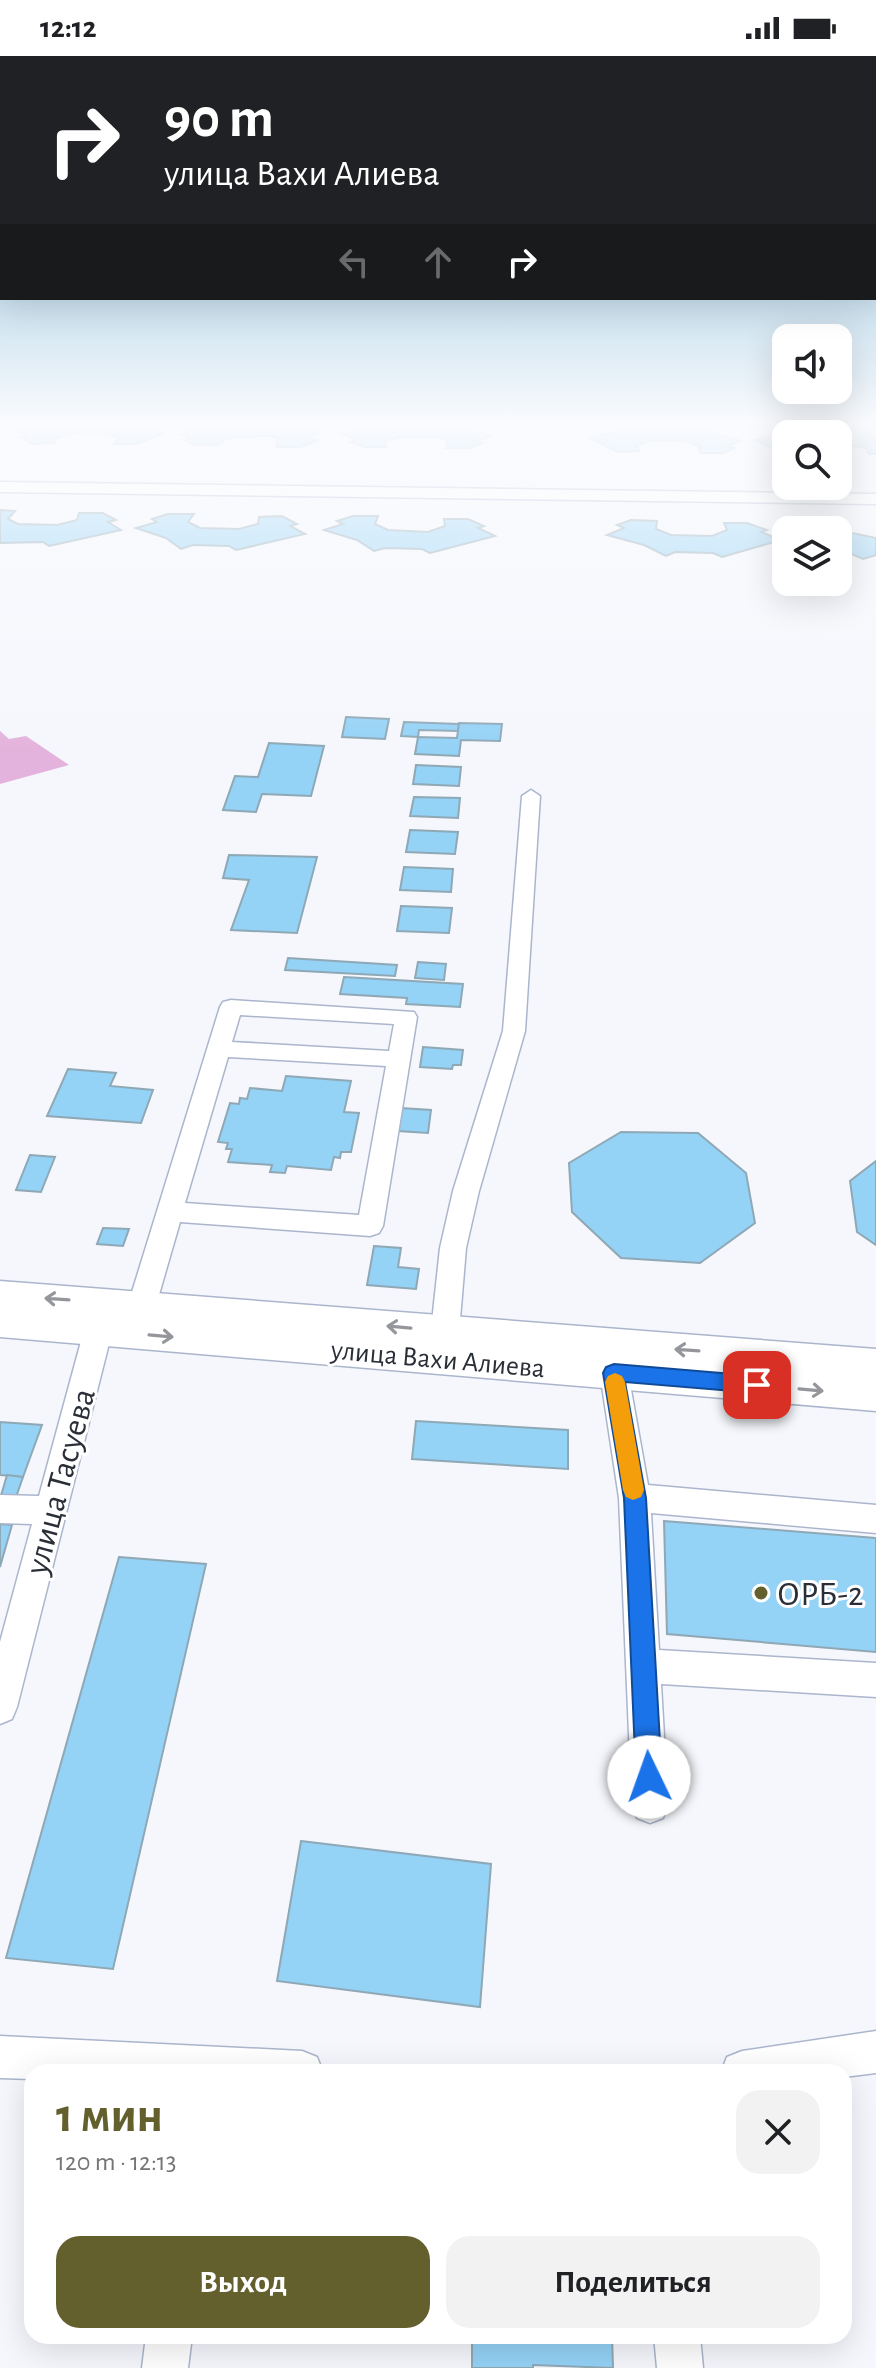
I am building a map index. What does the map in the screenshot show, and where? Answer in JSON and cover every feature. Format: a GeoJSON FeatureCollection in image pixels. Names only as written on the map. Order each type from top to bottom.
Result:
{"type":"FeatureCollection","features":[{"type":"Feature","properties":{"kind":"main road","name":"улица Вахи Алиева"},"geometry":{"type":"LineString","coordinates":[[0,1295],[102,1316],[614,1373],[876,1395]]}},
{"type":"Feature","properties":{"kind":"main road","name":"улица Вахи Алиева"},"geometry":{"type":"LineString","coordinates":[[0,1322],[102,1316],[142,1305],[876,1364]]}},
{"type":"Feature","properties":{"kind":"street"},"geometry":{"type":"LineString","coordinates":[[445,1331],[453,1248],[514,1031],[531,796]]}},
{"type":"Feature","properties":{"kind":"street"},"geometry":{"type":"LineString","coordinates":[[142,1305],[231,1007],[406,1017],[370,1226],[170,1212]]}},
{"type":"Feature","properties":{"kind":"street"},"geometry":{"type":"LineString","coordinates":[[218,1049],[398,1059]]}},
{"type":"Feature","properties":{"kind":"street","name":"улица Тасуева"},"geometry":{"type":"LineString","coordinates":[[0,1707],[102,1316]]}},
{"type":"Feature","properties":{"kind":"street"},"geometry":{"type":"LineString","coordinates":[[614,1373],[635,1498],[650,1805]]}},
{"type":"Feature","properties":{"kind":"street"},"geometry":{"type":"LineString","coordinates":[[635,1498],[876,1519]]}},
{"type":"Feature","properties":{"kind":"street"},"geometry":{"type":"LineString","coordinates":[[0,1509],[51,1511]]}},
{"type":"Feature","properties":{"kind":"street"},"geometry":{"type":"LineString","coordinates":[[643,1666],[876,1680]]}},
{"type":"Feature","properties":{"kind":"street"},"geometry":{"type":"LineString","coordinates":[[796,2064],[876,2052]]}},
{"type":"Feature","properties":{"kind":"street"},"geometry":{"type":"LineString","coordinates":[[0,2057],[109,2064]]}},
{"type":"Feature","properties":{"kind":"street"},"geometry":{"type":"LineString","coordinates":[[165,2368],[168,2344]]}},
{"type":"Feature","properties":{"kind":"street"},"geometry":{"type":"LineString","coordinates":[[678,2344],[680,2368]]}},
{"type":"Feature","properties":{"kind":"shaded area"},"geometry":{"type":"Polygon","coordinates":[[[0,731],[9,739],[26,736],[69,765],[0,784],[0,731]]]}},
{"type":"Feature","properties":{"kind":"building"},"geometry":{"type":"Polygon","coordinates":[[[0,534],[103,534],[49,546],[43,542],[0,543],[0,534]]]}},
{"type":"Feature","properties":{"kind":"building"},"geometry":{"type":"Polygon","coordinates":[[[154,534],[305,534],[236,550],[229,546],[193,545],[181,549],[154,534]]]}},
{"type":"Feature","properties":{"kind":"building"},"geometry":{"type":"Polygon","coordinates":[[[337,534],[495,536],[430,553],[422,549],[385,548],[374,551],[357,540],[337,534]]]}},
{"type":"Feature","properties":{"kind":"building"},"geometry":{"type":"Polygon","coordinates":[[[766,534],[772,536],[772,543],[722,557],[713,553],[675,552],[666,556],[644,545],[607,535],[766,534]]]}},
{"type":"Feature","properties":{"kind":"building"},"geometry":{"type":"Polygon","coordinates":[[[852,534],[876,538],[876,555],[863,559],[852,554],[852,534]]]}},
{"type":"Feature","properties":{"kind":"building"},"geometry":{"type":"Polygon","coordinates":[[[346,717],[389,719],[385,739],[342,737],[346,717]]]}},
{"type":"Feature","properties":{"kind":"building"},"geometry":{"type":"Polygon","coordinates":[[[404,722],[459,724],[458,731],[419,730],[418,737],[401,736],[404,722]]]}},
{"type":"Feature","properties":{"kind":"building"},"geometry":{"type":"Polygon","coordinates":[[[459,723],[502,724],[500,741],[461,740],[459,756],[415,754],[418,737],[457,738],[459,723]]]}},
{"type":"Feature","properties":{"kind":"building"},"geometry":{"type":"Polygon","coordinates":[[[269,743],[324,746],[311,796],[262,794],[256,812],[223,810],[235,776],[258,777],[269,743]]]}},
{"type":"Feature","properties":{"kind":"building"},"geometry":{"type":"Polygon","coordinates":[[[416,765],[461,767],[459,786],[413,784],[416,765]]]}},
{"type":"Feature","properties":{"kind":"building"},"geometry":{"type":"Polygon","coordinates":[[[414,797],[460,798],[458,818],[410,816],[414,797]]]}},
{"type":"Feature","properties":{"kind":"building"},"geometry":{"type":"Polygon","coordinates":[[[410,830],[458,832],[455,854],[406,852],[410,830]]]}},
{"type":"Feature","properties":{"kind":"building"},"geometry":{"type":"Polygon","coordinates":[[[229,855],[317,857],[297,933],[231,930],[249,880],[223,878],[229,855]]]}},
{"type":"Feature","properties":{"kind":"building"},"geometry":{"type":"Polygon","coordinates":[[[404,867],[453,869],[451,892],[400,890],[404,867]]]}},
{"type":"Feature","properties":{"kind":"building"},"geometry":{"type":"Polygon","coordinates":[[[401,906],[452,908],[449,933],[397,931],[401,906]]]}},
{"type":"Feature","properties":{"kind":"building"},"geometry":{"type":"Polygon","coordinates":[[[288,958],[397,965],[395,976],[285,970],[288,958]]]}},
{"type":"Feature","properties":{"kind":"building"},"geometry":{"type":"Polygon","coordinates":[[[418,962],[446,964],[444,980],[415,978],[418,962]]]}},
{"type":"Feature","properties":{"kind":"building"},"geometry":{"type":"Polygon","coordinates":[[[344,977],[463,984],[460,1007],[406,1004],[407,998],[340,994],[344,977]]]}},
{"type":"Feature","properties":{"kind":"building"},"geometry":{"type":"Polygon","coordinates":[[[423,1047],[463,1050],[461,1065],[453,1065],[452,1069],[420,1067],[423,1047]]]}},
{"type":"Feature","properties":{"kind":"building"},"geometry":{"type":"Polygon","coordinates":[[[68,1069],[116,1073],[110,1086],[153,1090],[141,1123],[47,1116],[68,1069]]]}},
{"type":"Feature","properties":{"kind":"building"},"geometry":{"type":"Polygon","coordinates":[[[286,1076],[351,1081],[344,1112],[359,1113],[351,1152],[341,1152],[340,1158],[334,1157],[331,1170],[287,1166],[285,1173],[270,1172],[272,1165],[228,1162],[232,1149],[226,1149],[228,1143],[218,1142],[230,1103],[239,1104],[240,1098],[247,1099],[250,1088],[282,1091],[286,1076]]]}},
{"type":"Feature","properties":{"kind":"building"},"geometry":{"type":"Polygon","coordinates":[[[401,1108],[431,1110],[428,1133],[398,1131],[401,1108]]]}},
{"type":"Feature","properties":{"kind":"building"},"geometry":{"type":"Polygon","coordinates":[[[621,1132],[698,1133],[746,1173],[755,1223],[700,1263],[621,1258],[572,1212],[569,1163],[621,1132]]]}},
{"type":"Feature","properties":{"kind":"building"},"geometry":{"type":"Polygon","coordinates":[[[30,1155],[55,1157],[41,1192],[16,1190],[30,1155]]]}},
{"type":"Feature","properties":{"kind":"building"},"geometry":{"type":"Polygon","coordinates":[[[876,1161],[876,1245],[857,1232],[850,1181],[876,1161]]]}},
{"type":"Feature","properties":{"kind":"building"},"geometry":{"type":"Polygon","coordinates":[[[103,1228],[129,1229],[123,1246],[97,1244],[103,1228]]]}},
{"type":"Feature","properties":{"kind":"building"},"geometry":{"type":"Polygon","coordinates":[[[374,1246],[401,1248],[398,1267],[419,1269],[416,1289],[367,1285],[374,1246]]]}},
{"type":"Feature","properties":{"kind":"building"},"geometry":{"type":"Polygon","coordinates":[[[416,1421],[568,1430],[568,1469],[412,1459],[416,1421]]]}},
{"type":"Feature","properties":{"kind":"building"},"geometry":{"type":"Polygon","coordinates":[[[0,1422],[42,1425],[23,1477],[0,1475],[0,1422]]]}},
{"type":"Feature","properties":{"kind":"building"},"geometry":{"type":"Polygon","coordinates":[[[7,1475],[23,1477],[15,1500],[0,1499],[7,1475]]]}},
{"type":"Feature","properties":{"kind":"building"},"geometry":{"type":"Polygon","coordinates":[[[664,1521],[876,1538],[876,1652],[667,1634],[664,1521]]]}},
{"type":"Feature","properties":{"kind":"building"},"geometry":{"type":"Polygon","coordinates":[[[0,1524],[12,1525],[0,1567],[0,1524]]]}},
{"type":"Feature","properties":{"kind":"building"},"geometry":{"type":"Polygon","coordinates":[[[119,1557],[206,1564],[113,1969],[6,1958],[119,1557]]]}},
{"type":"Feature","properties":{"kind":"building"},"geometry":{"type":"Polygon","coordinates":[[[301,1841],[491,1864],[480,2007],[277,1981],[301,1841]]]}},
{"type":"Feature","properties":{"kind":"building"},"geometry":{"type":"Polygon","coordinates":[[[472,2344],[612,2344],[613,2368],[533,2365],[533,2368],[472,2368],[472,2344]]]}},
{"type":"Feature","properties":{"kind":"slow traffic"},"geometry":{"type":"LineString","coordinates":[[615,1382],[633,1490]]}},
{"type":"Feature","properties":{"kind":"place","name":"ОРБ-2"},"geometry":{"type":"Point","coordinates":[761,1593]}},
{"type":"Feature","properties":{"kind":"route"},"geometry":{"type":"LineString","coordinates":[[649,1777],[635,1498],[614,1373],[757,1385]]}}]}
